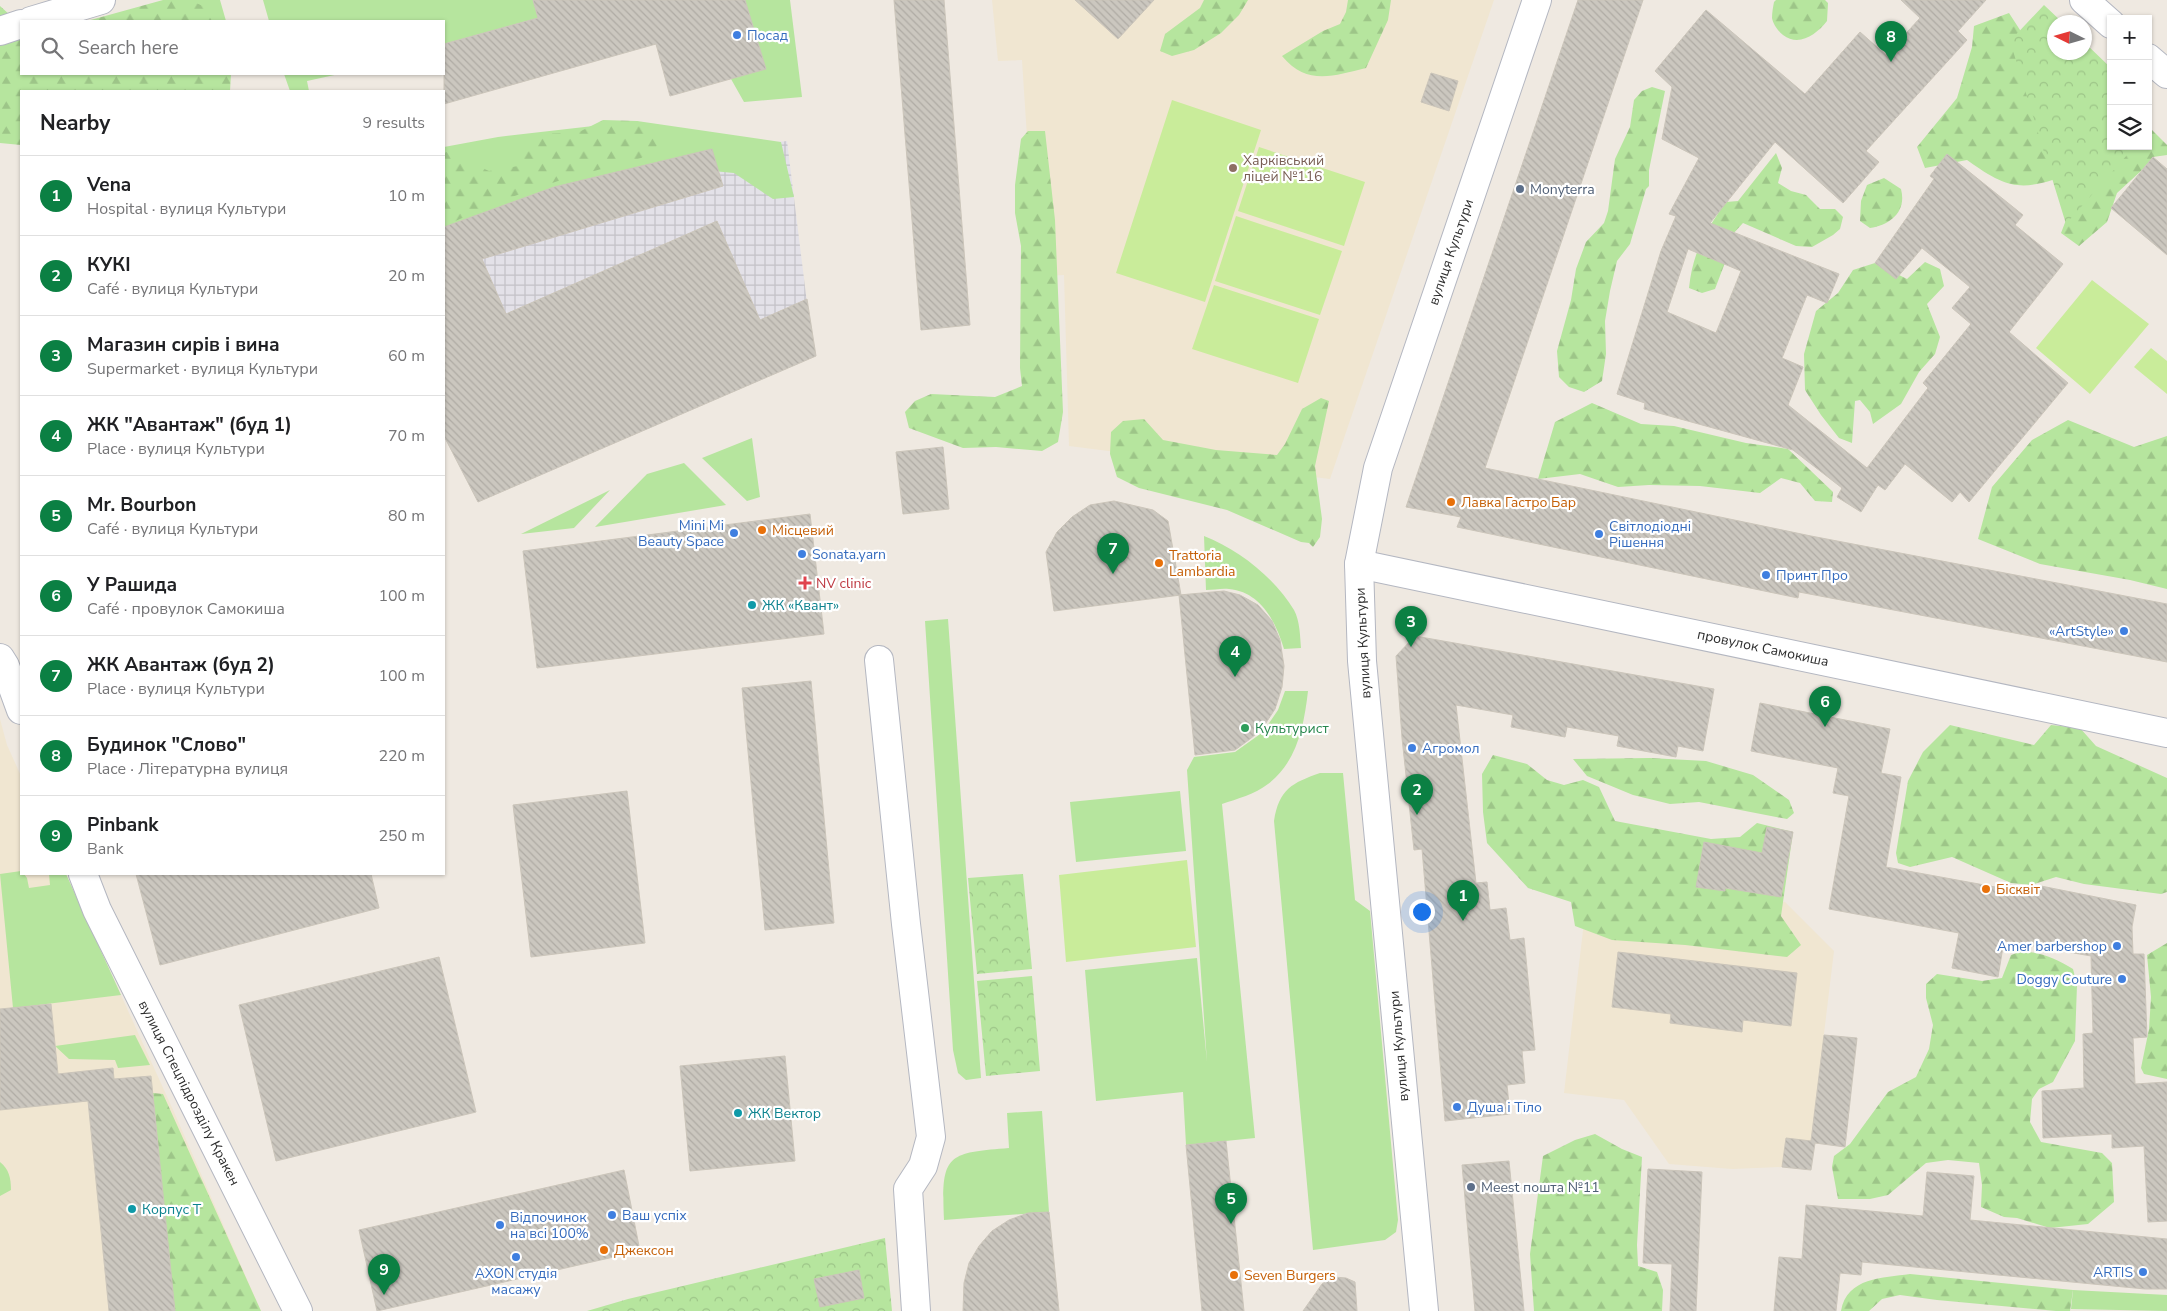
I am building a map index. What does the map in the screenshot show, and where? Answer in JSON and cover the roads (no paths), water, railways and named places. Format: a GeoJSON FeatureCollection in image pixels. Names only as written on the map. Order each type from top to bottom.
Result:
{"type":"FeatureCollection","features":[{"type":"Feature","properties":{"kind":"street"},"geometry":{"type":"LineString","coordinates":[[34,20],[101,0]]}},
{"type":"Feature","properties":{"kind":"street","name":"вулиця Культури"},"geometry":{"type":"LineString","coordinates":[[1424,1311],[1362,661],[1359,564],[1378,468],[1537,0]]}},
{"type":"Feature","properties":{"kind":"street"},"geometry":{"type":"LineString","coordinates":[[2084,0],[2107,20]]}},
{"type":"Feature","properties":{"kind":"street"},"geometry":{"type":"LineString","coordinates":[[0,31],[20,24]]}},
{"type":"Feature","properties":{"kind":"street"},"geometry":{"type":"LineString","coordinates":[[2150,60],[2167,74]]}},
{"type":"Feature","properties":{"kind":"street","name":"провулок Самокиша"},"geometry":{"type":"LineString","coordinates":[[1359,564],[2167,733]]}},
{"type":"Feature","properties":{"kind":"street"},"geometry":{"type":"LineString","coordinates":[[0,658],[5,666],[20,707]]}},
{"type":"Feature","properties":{"kind":"street"},"geometry":{"type":"LineString","coordinates":[[878,660],[930,1137],[923,1166],[908,1189],[916,1311]]}},
{"type":"Feature","properties":{"kind":"street","name":"вулиця Спецпідрозділу Кракен"},"geometry":{"type":"LineString","coordinates":[[83,875],[97,910],[298,1311]]}},
{"type":"Feature","properties":{"kind":"place","name":"Посад"},"geometry":{"type":"Point","coordinates":[737,35]}},
{"type":"Feature","properties":{"kind":"place","name":"Будинок \"Слово\""},"geometry":{"type":"Point","coordinates":[1891,62]}},
{"type":"Feature","properties":{"kind":"place","name":"Харківський ліцей №116"},"geometry":{"type":"Point","coordinates":[1233,168]}},
{"type":"Feature","properties":{"kind":"place","name":"Monyterra"},"geometry":{"type":"Point","coordinates":[1520,189]}},
{"type":"Feature","properties":{"kind":"place","name":"Лавка Гастро Бар"},"geometry":{"type":"Point","coordinates":[1451,502]}},
{"type":"Feature","properties":{"kind":"place","name":"Місцевий"},"geometry":{"type":"Point","coordinates":[762,530]}},
{"type":"Feature","properties":{"kind":"place","name":"Mini Mi Beauty Space"},"geometry":{"type":"Point","coordinates":[734,533]}},
{"type":"Feature","properties":{"kind":"place","name":"Світлодіодні Рішення"},"geometry":{"type":"Point","coordinates":[1599,534]}},
{"type":"Feature","properties":{"kind":"place","name":"Sonata.yarn"},"geometry":{"type":"Point","coordinates":[802,554]}},
{"type":"Feature","properties":{"kind":"place","name":"Trattoria Lambardia"},"geometry":{"type":"Point","coordinates":[1159,563]}},
{"type":"Feature","properties":{"kind":"place","name":"ЖК Авантаж (буд 2)"},"geometry":{"type":"Point","coordinates":[1113,574]}},
{"type":"Feature","properties":{"kind":"place","name":"Принт Про"},"geometry":{"type":"Point","coordinates":[1766,575]}},
{"type":"Feature","properties":{"kind":"place","name":"NV clinic"},"geometry":{"type":"Point","coordinates":[805,583]}},
{"type":"Feature","properties":{"kind":"place","name":"ЖК «Квант»"},"geometry":{"type":"Point","coordinates":[752,605]}},
{"type":"Feature","properties":{"kind":"place","name":"«ArtStyle»"},"geometry":{"type":"Point","coordinates":[2124,631]}},
{"type":"Feature","properties":{"kind":"place","name":"Магазин сирів і вина"},"geometry":{"type":"Point","coordinates":[1411,647]}},
{"type":"Feature","properties":{"kind":"place","name":"ЖК \"Авантаж\" (буд 1)"},"geometry":{"type":"Point","coordinates":[1235,677]}},
{"type":"Feature","properties":{"kind":"place","name":"У Рашида"},"geometry":{"type":"Point","coordinates":[1825,727]}},
{"type":"Feature","properties":{"kind":"place","name":"Культурист"},"geometry":{"type":"Point","coordinates":[1245,728]}},
{"type":"Feature","properties":{"kind":"place","name":"Агромол"},"geometry":{"type":"Point","coordinates":[1412,748]}},
{"type":"Feature","properties":{"kind":"place","name":"КУКІ"},"geometry":{"type":"Point","coordinates":[1417,815]}},
{"type":"Feature","properties":{"kind":"place","name":"Бісквіт"},"geometry":{"type":"Point","coordinates":[1986,889]}},
{"type":"Feature","properties":{"kind":"place","name":"Vena"},"geometry":{"type":"Point","coordinates":[1463,921]}},
{"type":"Feature","properties":{"kind":"place","name":"Amer barbershop"},"geometry":{"type":"Point","coordinates":[2117,946]}},
{"type":"Feature","properties":{"kind":"place","name":"Doggy Сouture"},"geometry":{"type":"Point","coordinates":[2122,979]}},
{"type":"Feature","properties":{"kind":"place","name":"Душа і Тіло"},"geometry":{"type":"Point","coordinates":[1457,1107]}},
{"type":"Feature","properties":{"kind":"place","name":"ЖК Вектор"},"geometry":{"type":"Point","coordinates":[738,1113]}},
{"type":"Feature","properties":{"kind":"place","name":"Meest пошта №11"},"geometry":{"type":"Point","coordinates":[1471,1187]}},
{"type":"Feature","properties":{"kind":"place","name":"Корпус T"},"geometry":{"type":"Point","coordinates":[132,1209]}},
{"type":"Feature","properties":{"kind":"place","name":"Ваш успіх"},"geometry":{"type":"Point","coordinates":[612,1215]}},
{"type":"Feature","properties":{"kind":"place","name":"Mr. Bourbon"},"geometry":{"type":"Point","coordinates":[1231,1224]}},
{"type":"Feature","properties":{"kind":"place","name":"Відпочинок на всі 100%"},"geometry":{"type":"Point","coordinates":[500,1225]}},
{"type":"Feature","properties":{"kind":"place","name":"Джексон"},"geometry":{"type":"Point","coordinates":[604,1250]}},
{"type":"Feature","properties":{"kind":"place","name":"AXON студія масажу"},"geometry":{"type":"Point","coordinates":[516,1257]}},
{"type":"Feature","properties":{"kind":"place","name":"ARTIS"},"geometry":{"type":"Point","coordinates":[2143,1272]}},
{"type":"Feature","properties":{"kind":"place","name":"Seven Burgers"},"geometry":{"type":"Point","coordinates":[1234,1275]}},
{"type":"Feature","properties":{"kind":"place","name":"Pinbank"},"geometry":{"type":"Point","coordinates":[384,1295]}}]}
